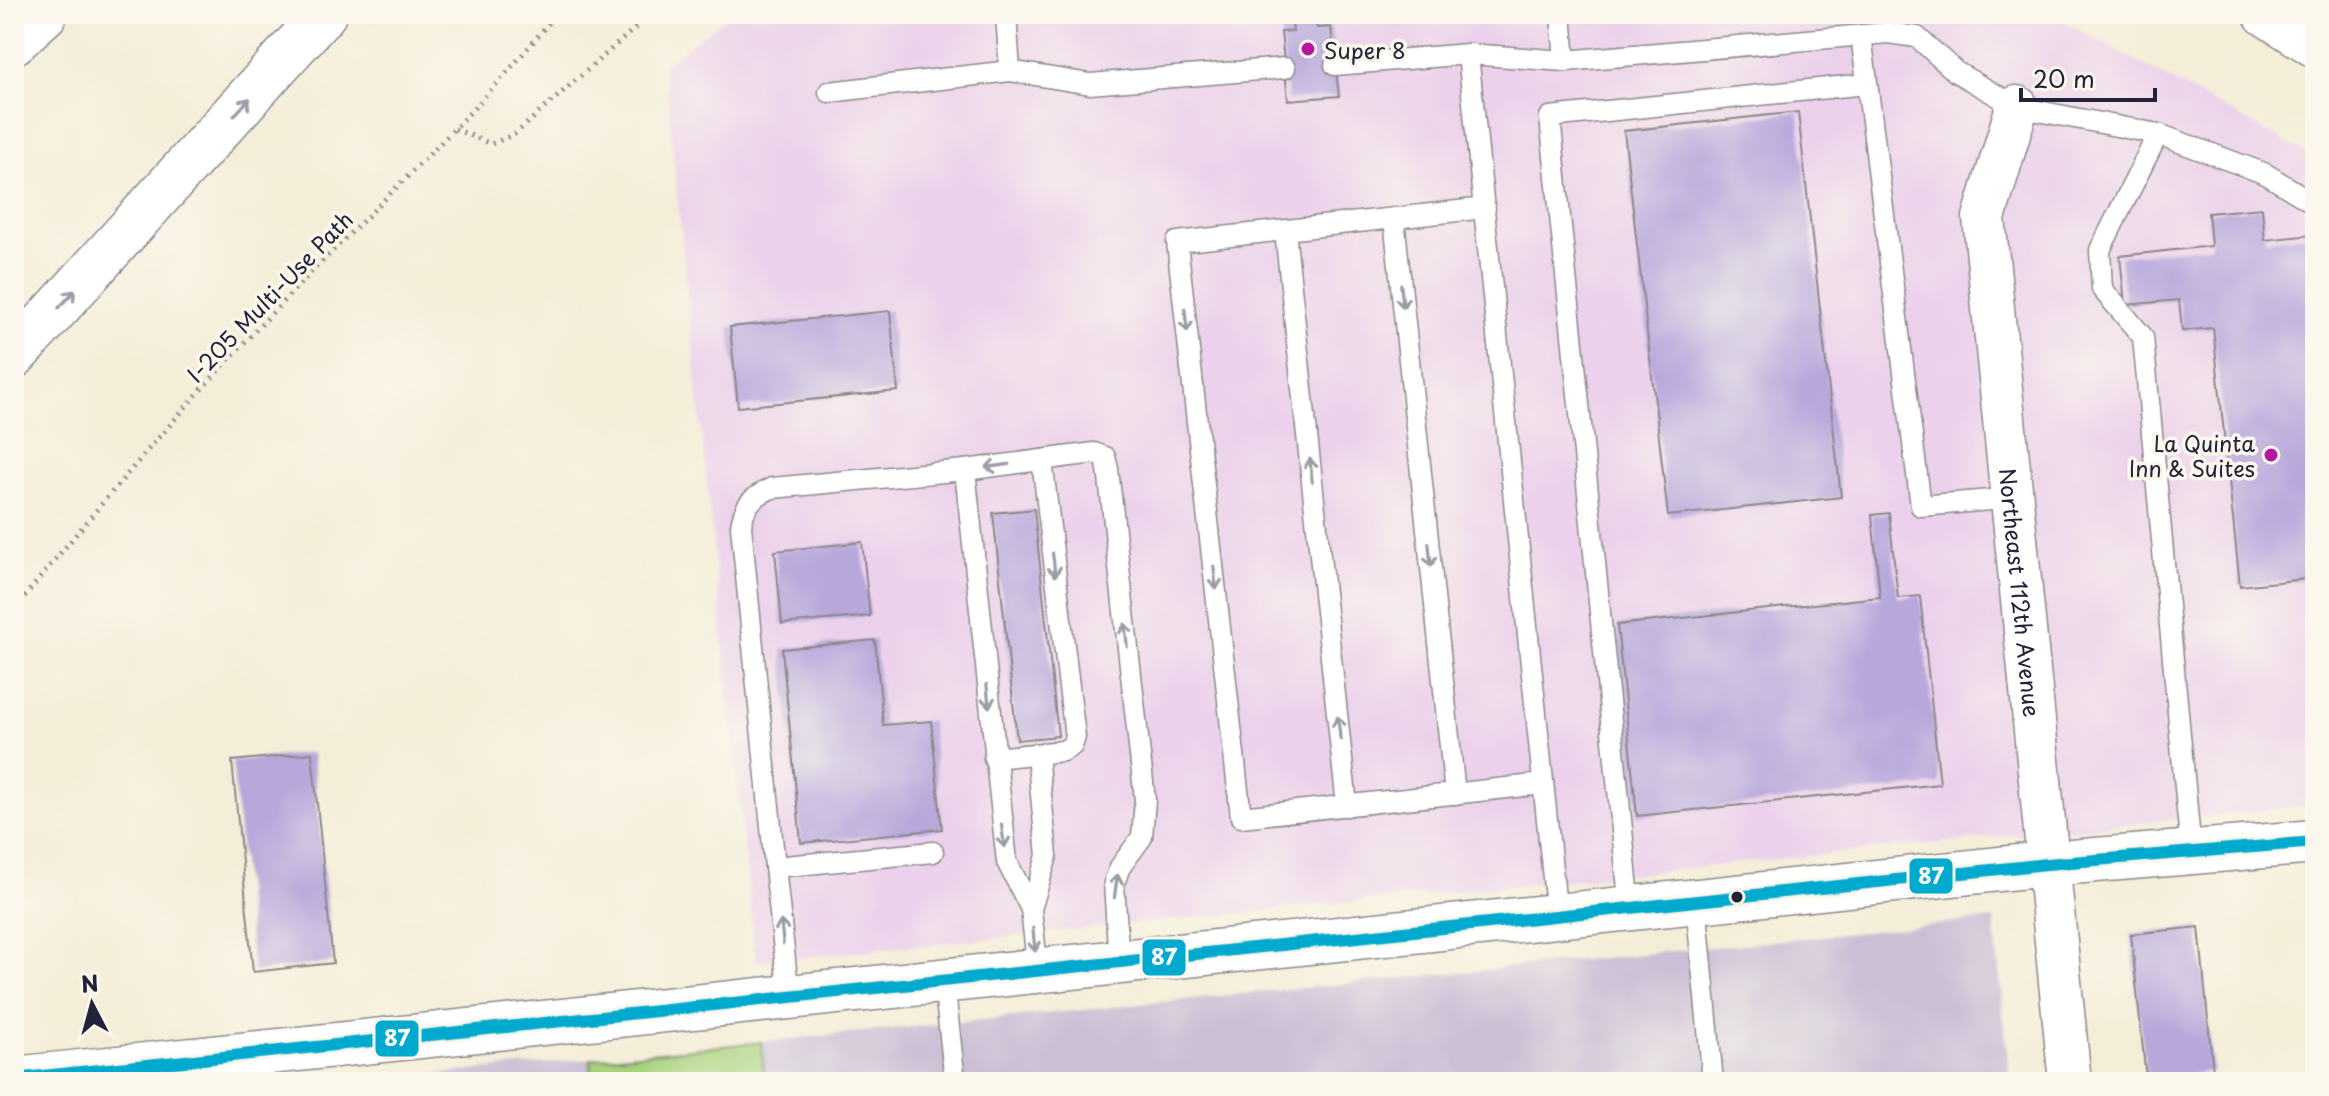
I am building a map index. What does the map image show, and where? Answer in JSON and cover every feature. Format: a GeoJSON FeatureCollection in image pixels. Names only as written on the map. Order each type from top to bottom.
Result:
{"type":"FeatureCollection","features":[{"type":"Feature","properties":{"kind":"main road"},"geometry":{"type":"LineString","coordinates":[[14,42],[45,14]]}},
{"type":"Feature","properties":{"kind":"main road"},"geometry":{"type":"LineString","coordinates":[[14,356],[324,14]]}},
{"type":"Feature","properties":{"kind":"main road"},"geometry":{"type":"LineString","coordinates":[[2266,14],[2315,45]]}},
{"type":"Feature","properties":{"kind":"main road"},"geometry":{"type":"LineString","coordinates":[[14,1079],[99,1076],[789,997],[2047,864],[2315,842]]}},
{"type":"Feature","properties":{"kind":"street","name":"Northeast 112th Avenue"},"geometry":{"type":"LineString","coordinates":[[2017,107],[1984,218],[2070,1082]]}},
{"type":"Feature","properties":{"kind":"lane"},"geometry":{"type":"LineString","coordinates":[[1006,14],[1010,71]]}},
{"type":"Feature","properties":{"kind":"lane"},"geometry":{"type":"LineString","coordinates":[[1561,14],[1565,61]]}},
{"type":"Feature","properties":{"kind":"lane"},"geometry":{"type":"LineString","coordinates":[[1335,65],[1468,54],[1565,61],[1888,33],[1917,37],[1956,72],[2017,107],[2158,134],[2266,174],[2315,204]]}},
{"type":"Feature","properties":{"kind":"lane"},"geometry":{"type":"LineString","coordinates":[[1861,35],[1921,506],[2013,498]]}},
{"type":"Feature","properties":{"kind":"lane"},"geometry":{"type":"LineString","coordinates":[[1468,54],[1557,917]]}},
{"type":"Feature","properties":{"kind":"lane"},"geometry":{"type":"LineString","coordinates":[[829,92],[1010,71],[1090,84],[1285,68]]}},
{"type":"Feature","properties":{"kind":"lane"},"geometry":{"type":"LineString","coordinates":[[1630,909],[1550,117],[1866,84]]}},
{"type":"Feature","properties":{"kind":"lane"},"geometry":{"type":"LineString","coordinates":[[2158,134],[2100,250],[2101,276],[2102,289],[2143,337],[2191,852]]}},
{"type":"Feature","properties":{"kind":"lane"},"geometry":{"type":"LineString","coordinates":[[1485,208],[1177,242],[1241,817],[1543,784]]}},
{"type":"Feature","properties":{"kind":"lane"},"geometry":{"type":"LineString","coordinates":[[1394,219],[1455,794]]}},
{"type":"Feature","properties":{"kind":"lane"},"geometry":{"type":"LineString","coordinates":[[1285,231],[1347,806]]}},
{"type":"Feature","properties":{"kind":"lane"},"geometry":{"type":"LineString","coordinates":[[789,997],[741,526],[744,510],[754,496],[772,488],[965,470],[1094,453],[1105,457],[1108,469],[1146,818],[1142,837],[1120,867],[1114,883],[1119,963]]}},
{"type":"Feature","properties":{"kind":"lane"},"geometry":{"type":"LineString","coordinates":[[994,758],[1063,751],[1072,746],[1075,737],[1042,460]]}},
{"type":"Feature","properties":{"kind":"lane"},"geometry":{"type":"LineString","coordinates":[[965,470],[1007,862],[1031,909],[1038,972]]}},
{"type":"Feature","properties":{"kind":"lane"},"geometry":{"type":"LineString","coordinates":[[1031,909],[1047,856],[1037,754]]}},
{"type":"Feature","properties":{"kind":"lane"},"geometry":{"type":"LineString","coordinates":[[775,867],[933,852]]}},
{"type":"Feature","properties":{"kind":"lane"},"geometry":{"type":"LineString","coordinates":[[1696,903],[1713,1082]]}},
{"type":"Feature","properties":{"kind":"lane"},"geometry":{"type":"LineString","coordinates":[[944,982],[955,1082]]}},
{"type":"Feature","properties":{"kind":"path","name":"I-205 Multi-Use Path"},"geometry":{"type":"LineString","coordinates":[[14,609],[123,476],[277,308],[455,129],[556,14]]}},
{"type":"Feature","properties":{"kind":"path"},"geometry":{"type":"LineString","coordinates":[[455,129],[491,144],[515,134],[651,14]]}},
{"type":"Feature","properties":{"kind":"shaded area"},"geometry":{"type":"Polygon","coordinates":[[[731,14],[2050,14],[2315,158],[2315,805],[756,962],[664,65],[731,14]]]}},
{"type":"Feature","properties":{"kind":"shaded area"},"geometry":{"type":"Polygon","coordinates":[[[1994,919],[2010,1082],[357,1082],[761,1042],[1994,919]]]}},
{"type":"Feature","properties":{"kind":"green space"},"geometry":{"type":"Polygon","coordinates":[[[761,1042],[765,1082],[667,1082],[591,1071],[590,1059],[761,1042]]]}},
{"type":"Feature","properties":{"kind":"building","name":"Super 8"},"geometry":{"type":"Polygon","coordinates":[[[1291,14],[1315,14],[1317,28],[1331,27],[1339,96],[1288,100],[1281,32],[1293,31],[1291,14]]]}},
{"type":"Feature","properties":{"kind":"building"},"geometry":{"type":"Polygon","coordinates":[[[1798,112],[1841,497],[1668,516],[1624,131],[1798,112]]]}},
{"type":"Feature","properties":{"kind":"building","name":"La Quinta Inn & Suites"},"geometry":{"type":"Polygon","coordinates":[[[2262,208],[2265,240],[2312,235],[2315,578],[2240,586],[2213,328],[2182,331],[2179,300],[2125,305],[2120,256],[2211,246],[2208,213],[2262,208]]]}},
{"type":"Feature","properties":{"kind":"building"},"geometry":{"type":"Polygon","coordinates":[[[890,311],[898,391],[738,407],[730,327],[890,311]]]}},
{"type":"Feature","properties":{"kind":"building"},"geometry":{"type":"Polygon","coordinates":[[[1034,509],[1058,736],[1017,740],[993,513],[1034,509]]]}},
{"type":"Feature","properties":{"kind":"building"},"geometry":{"type":"Polygon","coordinates":[[[1889,513],[1898,598],[1920,596],[1940,784],[1637,816],[1617,625],[1880,597],[1872,515],[1889,513]]]}},
{"type":"Feature","properties":{"kind":"building"},"geometry":{"type":"Polygon","coordinates":[[[862,542],[870,616],[782,624],[775,551],[862,542]]]}},
{"type":"Feature","properties":{"kind":"building"},"geometry":{"type":"Polygon","coordinates":[[[875,640],[883,725],[931,721],[942,829],[801,843],[782,649],[875,640]]]}},
{"type":"Feature","properties":{"kind":"building"},"geometry":{"type":"Polygon","coordinates":[[[312,753],[333,963],[253,972],[232,761],[312,753]]]}},
{"type":"Feature","properties":{"kind":"building"},"geometry":{"type":"Polygon","coordinates":[[[2199,927],[2213,1072],[2146,1079],[2131,934],[2199,927]]]}},
{"type":"Feature","properties":{"kind":"transit line","name":"87"},"geometry":{"type":"LineString","coordinates":[[14,1079],[2047,864],[2315,842]]}},
{"type":"Feature","properties":{"kind":"place","name":"Super 8"},"geometry":{"type":"Point","coordinates":[1308,49]}},
{"type":"Feature","properties":{"kind":"place","name":"La Quinta Inn & Suites"},"geometry":{"type":"Point","coordinates":[2271,455]}}]}
